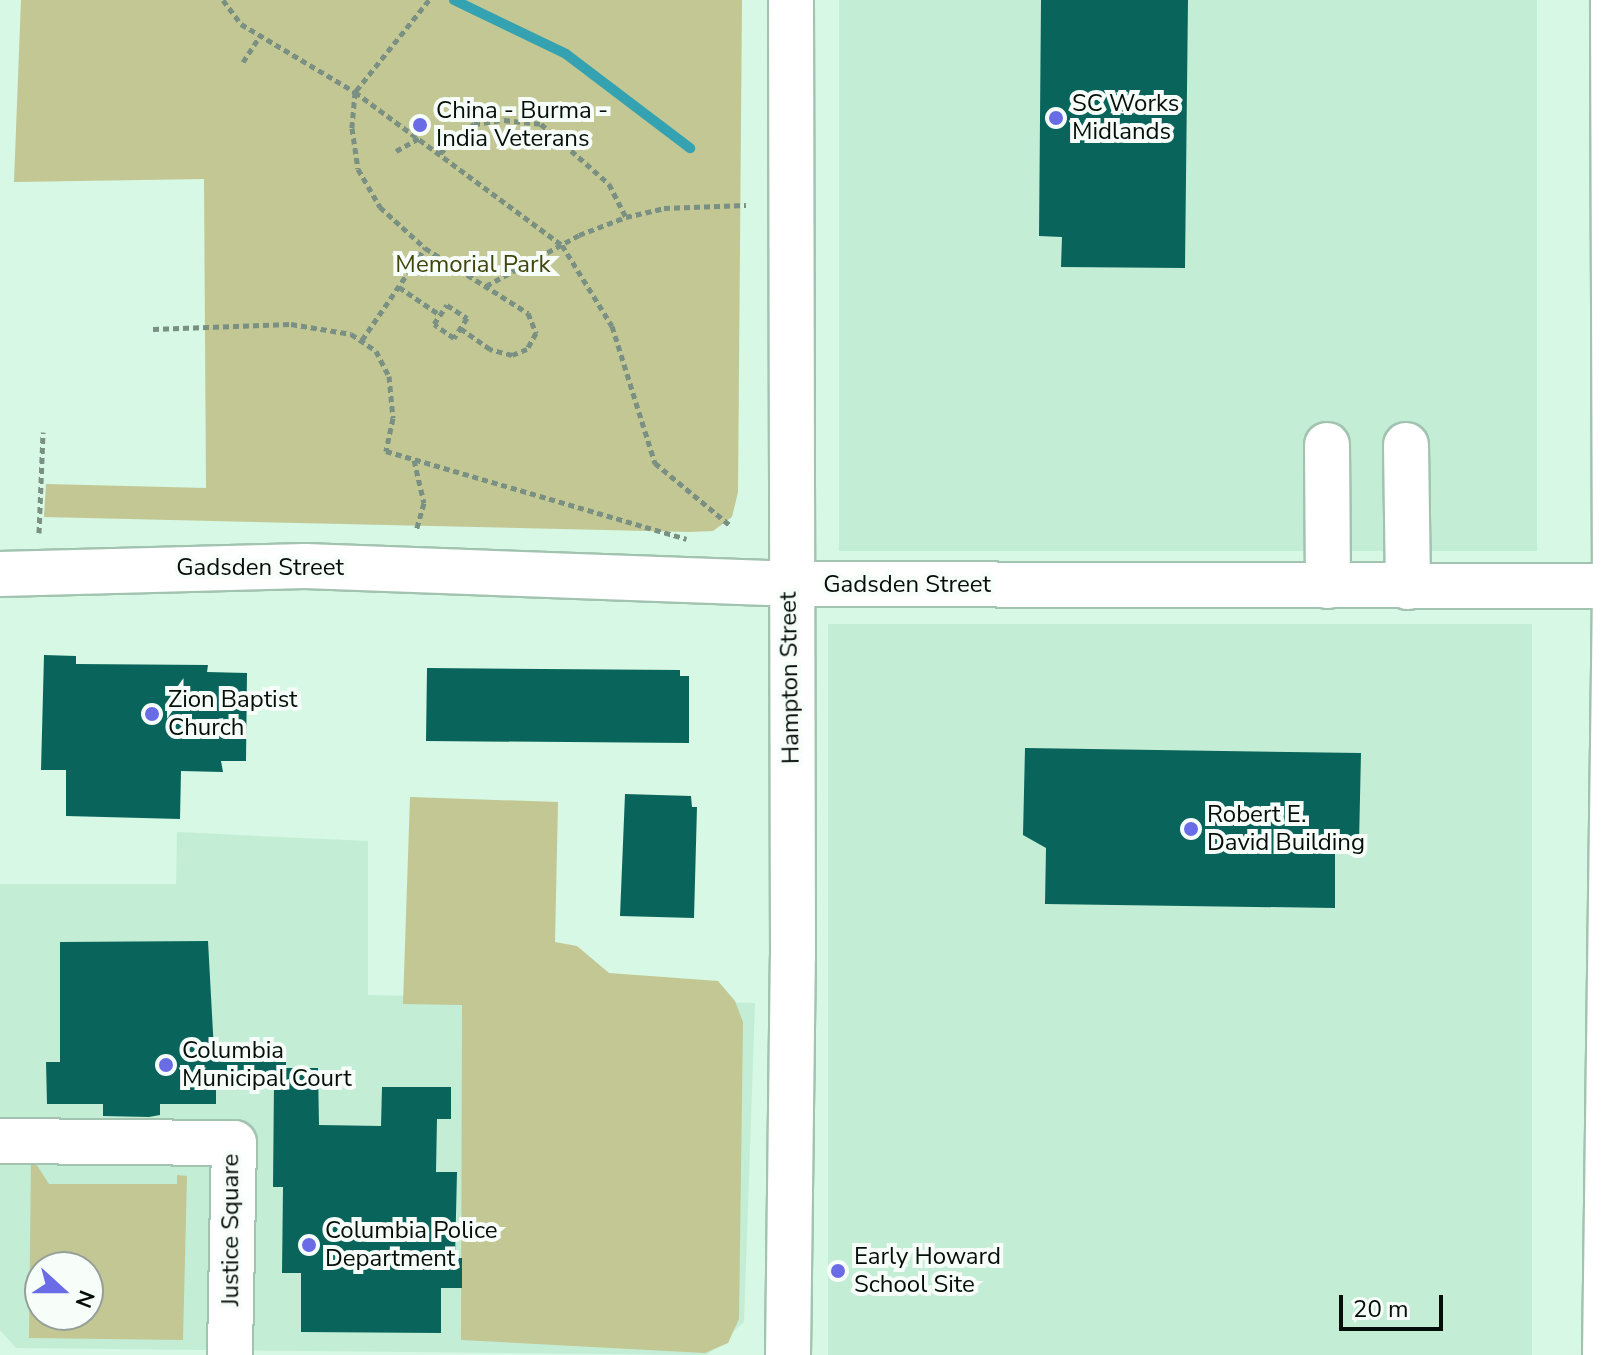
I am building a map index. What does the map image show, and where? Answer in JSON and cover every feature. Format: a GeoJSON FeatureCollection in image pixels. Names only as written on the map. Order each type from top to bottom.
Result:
{"type":"FeatureCollection","features":[{"type":"Feature","properties":{"kind":"main road","name":"Hampton Street"},"geometry":{"type":"LineString","coordinates":[[788,1355],[793,957],[789,584],[791,0]]}},
{"type":"Feature","properties":{"kind":"main road"},"geometry":{"type":"LineString","coordinates":[[1605,1355],[1619,586],[1613,0]]}},
{"type":"Feature","properties":{"kind":"main road"},"geometry":{"type":"LineString","coordinates":[[1327,445],[1328,586]]}},
{"type":"Feature","properties":{"kind":"main road"},"geometry":{"type":"LineString","coordinates":[[1406,445],[1408,587]]}},
{"type":"Feature","properties":{"kind":"main road","name":"Gadsden Street"},"geometry":{"type":"LineString","coordinates":[[0,574],[305,566],[789,584],[1619,586]]}},
{"type":"Feature","properties":{"kind":"main road","name":"Justice Square"},"geometry":{"type":"LineString","coordinates":[[0,1141],[234,1143],[230,1355]]}},
{"type":"Feature","properties":{"kind":"path"},"geometry":{"type":"LineString","coordinates":[[429,0],[355,92],[352,128],[361,176],[380,207],[425,248],[528,313],[536,333],[532,345],[517,355],[504,354],[460,328]]}},
{"type":"Feature","properties":{"kind":"path"},"geometry":{"type":"LineString","coordinates":[[223,1],[260,36],[355,92],[562,245],[612,326],[655,463],[731,526]]}},
{"type":"Feature","properties":{"kind":"path"},"geometry":{"type":"LineString","coordinates":[[243,62],[260,36]]}},
{"type":"Feature","properties":{"kind":"path"},"geometry":{"type":"LineString","coordinates":[[440,153],[474,124],[504,120],[541,124],[609,184],[626,217]]}},
{"type":"Feature","properties":{"kind":"path"},"geometry":{"type":"LineString","coordinates":[[396,151],[419,138]]}},
{"type":"Feature","properties":{"kind":"path"},"geometry":{"type":"LineString","coordinates":[[486,286],[562,245],[626,217],[675,207],[746,205]]}},
{"type":"Feature","properties":{"kind":"path"},"geometry":{"type":"LineString","coordinates":[[362,340],[425,248]]}},
{"type":"Feature","properties":{"kind":"path"},"geometry":{"type":"LineString","coordinates":[[504,252],[515,271]]}},
{"type":"Feature","properties":{"kind":"path"},"geometry":{"type":"LineString","coordinates":[[399,287],[440,315]]}},
{"type":"Feature","properties":{"kind":"path"},"geometry":{"type":"LineString","coordinates":[[447,305],[467,318],[454,338],[434,324],[440,315],[447,305]]}},
{"type":"Feature","properties":{"kind":"path"},"geometry":{"type":"LineString","coordinates":[[153,329],[291,324],[338,330],[362,340],[376,351],[389,376],[393,418],[386,451],[686,539]]}},
{"type":"Feature","properties":{"kind":"path"},"geometry":{"type":"LineString","coordinates":[[39,533],[43,432]]}},
{"type":"Feature","properties":{"kind":"path"},"geometry":{"type":"LineString","coordinates":[[413,459],[424,503],[416,531]]}},
{"type":"Feature","properties":{"kind":"shaded area"},"geometry":{"type":"Polygon","coordinates":[[[839,0],[1537,0],[1537,551],[839,551],[839,0]]]}},
{"type":"Feature","properties":{"kind":"shaded area"},"geometry":{"type":"Polygon","coordinates":[[[828,624],[1532,624],[1532,1355],[828,1355],[828,624]]]}},
{"type":"Feature","properties":{"kind":"shaded area"},"geometry":{"type":"Polygon","coordinates":[[[177,832],[368,841],[368,995],[755,1003],[744,1322],[707,1355],[16,1348],[0,1330],[0,884],[176,884],[177,832]]]}},
{"type":"Feature","properties":{"kind":"green space","name":"Memorial Park"},"geometry":{"type":"Polygon","coordinates":[[[21,0],[742,0],[738,492],[732,517],[713,531],[690,532],[44,517],[46,484],[206,488],[204,179],[14,182],[21,0]]]}},
{"type":"Feature","properties":{"kind":"green space"},"geometry":{"type":"Polygon","coordinates":[[[410,797],[558,802],[555,942],[577,946],[609,973],[718,981],[735,1001],[743,1022],[739,1319],[728,1343],[705,1353],[461,1340],[462,1005],[403,1004],[410,797]]]}},
{"type":"Feature","properties":{"kind":"green space"},"geometry":{"type":"Polygon","coordinates":[[[31,1156],[49,1184],[177,1184],[177,1175],[187,1176],[183,1340],[29,1338],[29,1331],[104,1331],[104,1251],[30,1251],[31,1156]]]}},
{"type":"Feature","properties":{"kind":"building"},"geometry":{"type":"Polygon","coordinates":[[[1041,0],[1188,0],[1185,268],[1061,267],[1062,237],[1039,236],[1041,0]]]}},
{"type":"Feature","properties":{"kind":"building","name":"Zion Baptist Church"},"geometry":{"type":"Polygon","coordinates":[[[44,655],[76,656],[76,664],[208,665],[207,672],[247,673],[246,761],[221,761],[223,772],[181,771],[180,819],[66,816],[66,770],[41,770],[44,655]]]}},
{"type":"Feature","properties":{"kind":"building"},"geometry":{"type":"Polygon","coordinates":[[[427,668],[680,670],[680,676],[689,676],[689,743],[426,741],[427,668]]]}},
{"type":"Feature","properties":{"kind":"building","name":"Robert E. David Building"},"geometry":{"type":"Polygon","coordinates":[[[1025,748],[1361,753],[1359,843],[1335,848],[1335,908],[1045,904],[1046,848],[1023,835],[1025,748]]]}},
{"type":"Feature","properties":{"kind":"building"},"geometry":{"type":"Polygon","coordinates":[[[625,794],[691,796],[692,807],[697,807],[694,918],[620,916],[625,794]]]}},
{"type":"Feature","properties":{"kind":"building"},"geometry":{"type":"Polygon","coordinates":[[[208,941],[214,1051],[286,1055],[286,1068],[318,1068],[319,1125],[381,1126],[382,1087],[451,1087],[451,1119],[437,1119],[436,1172],[457,1172],[455,1258],[462,1258],[462,1288],[441,1288],[441,1333],[301,1332],[301,1273],[282,1273],[283,1187],[273,1187],[274,1082],[216,1081],[216,1104],[160,1104],[160,1115],[149,1117],[103,1116],[103,1104],[47,1104],[46,1062],[60,1062],[60,942],[208,941]]]}},
{"type":"Feature","properties":{"kind":"waterway"},"geometry":{"type":"LineString","coordinates":[[454,0],[566,54],[690,148]]}},
{"type":"Feature","properties":{"kind":"place","name":"SC Works Midlands"},"geometry":{"type":"Point","coordinates":[1056,118]}},
{"type":"Feature","properties":{"kind":"place","name":"China - Burma - India Veterans"},"geometry":{"type":"Point","coordinates":[420,125]}},
{"type":"Feature","properties":{"kind":"place","name":"Zion Baptist Church"},"geometry":{"type":"Point","coordinates":[152,714]}},
{"type":"Feature","properties":{"kind":"place","name":"Robert E. David Building"},"geometry":{"type":"Point","coordinates":[1191,829]}},
{"type":"Feature","properties":{"kind":"place","name":"Columbia Municipal Court"},"geometry":{"type":"Point","coordinates":[166,1065]}},
{"type":"Feature","properties":{"kind":"place","name":"Columbia Police Department"},"geometry":{"type":"Point","coordinates":[309,1245]}},
{"type":"Feature","properties":{"kind":"place","name":"Early Howard School Site"},"geometry":{"type":"Point","coordinates":[838,1271]}}]}
